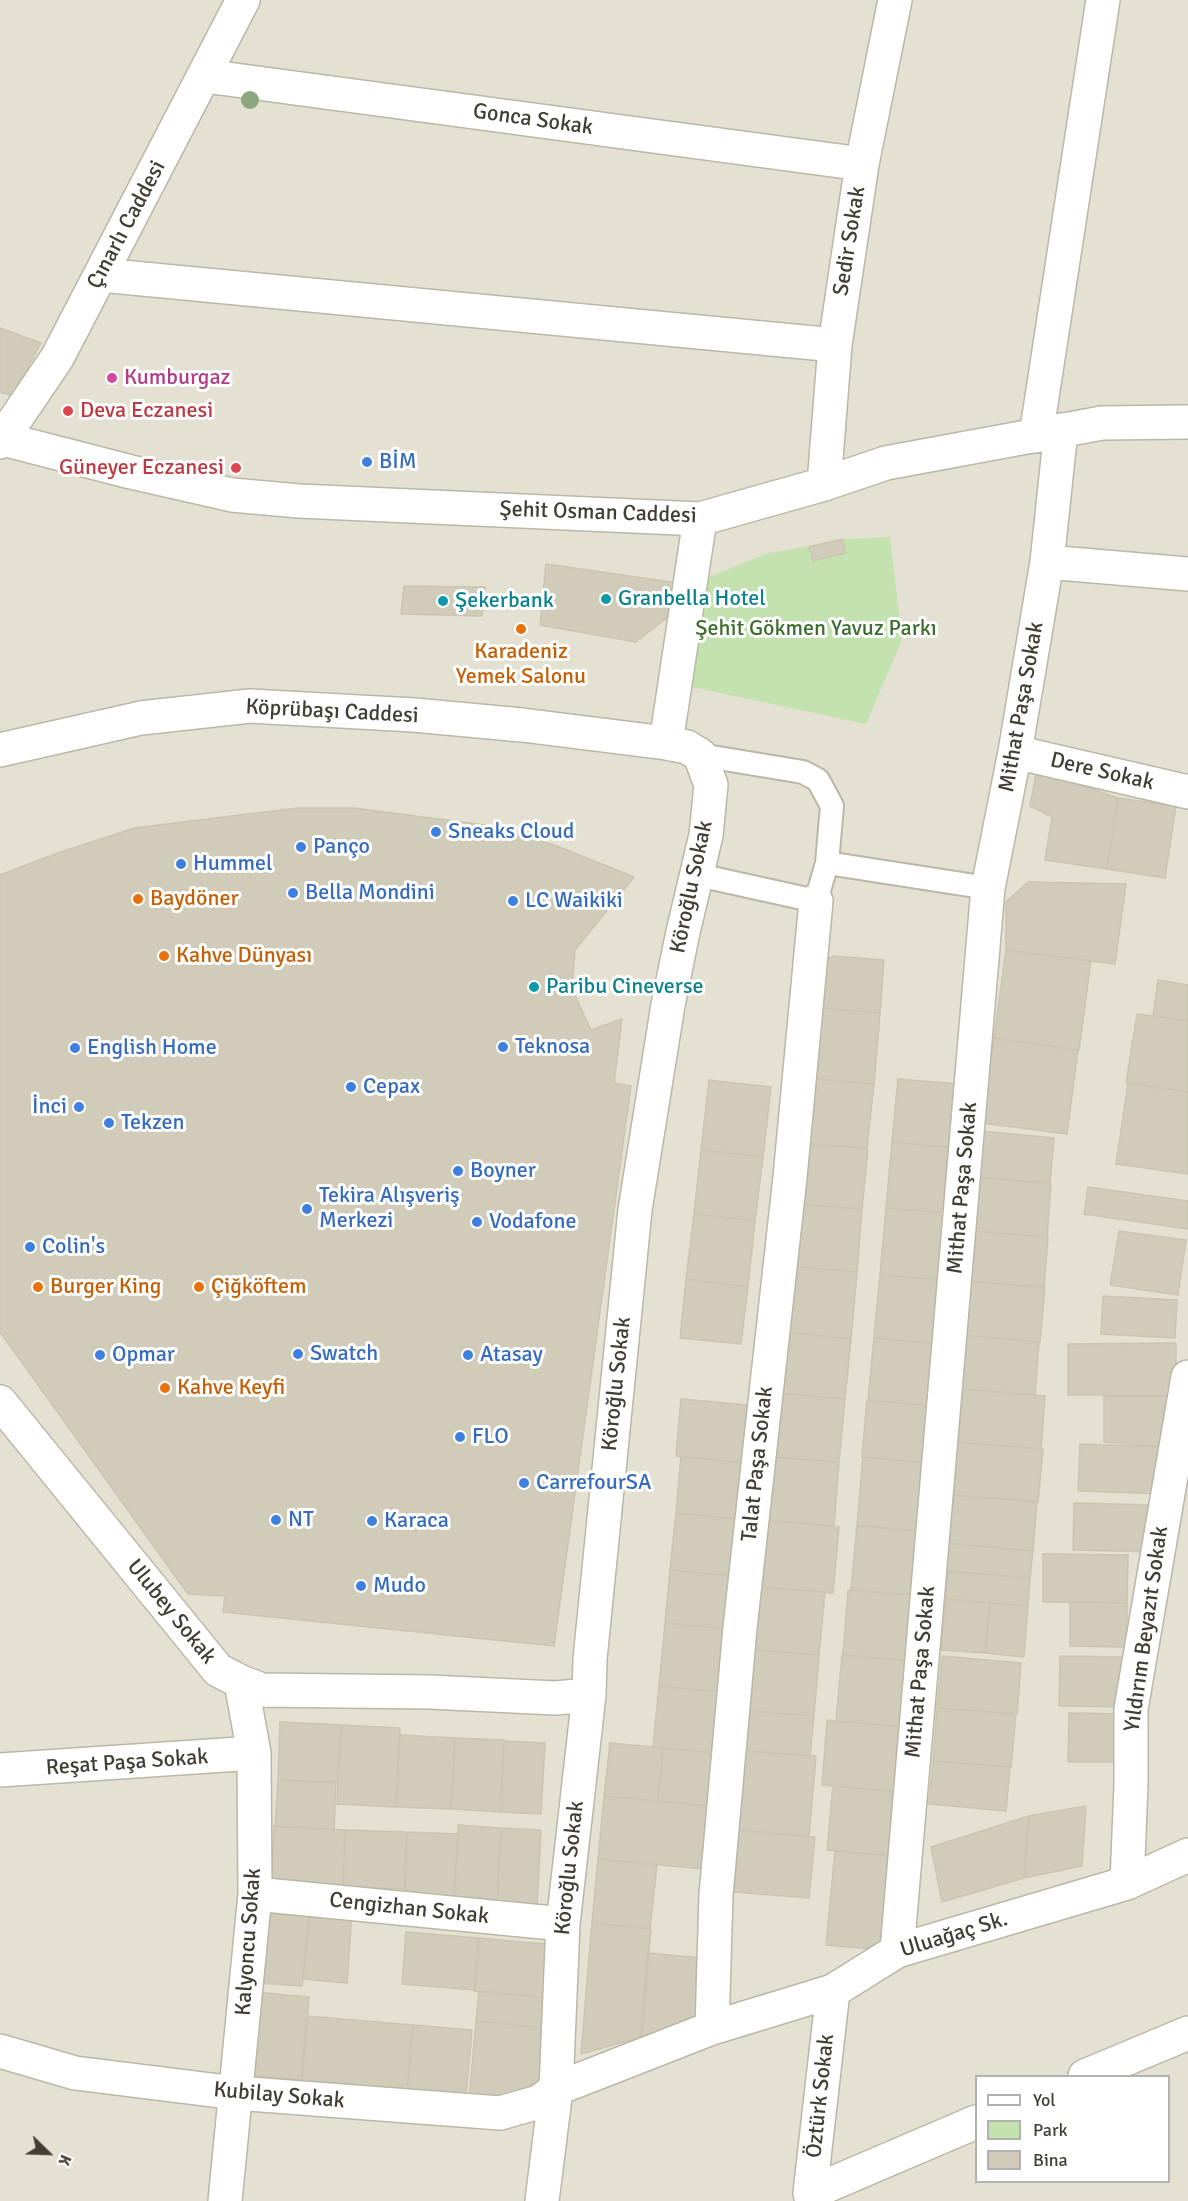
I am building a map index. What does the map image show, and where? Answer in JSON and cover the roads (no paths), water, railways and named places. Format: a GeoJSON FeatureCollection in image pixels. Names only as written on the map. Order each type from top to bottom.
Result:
{"type":"FeatureCollection","features":[{"type":"Feature","properties":{"kind":"street","name":"Sedir Sokak"},"geometry":{"type":"LineString","coordinates":[[824,484],[835,345],[862,164],[895,0]]}},
{"type":"Feature","properties":{"kind":"street","name":"Mithat Paşa Sokak"},"geometry":{"type":"LineString","coordinates":[[897,1951],[988,888],[1015,752],[1047,562],[1048,433],[1103,0]]}},
{"type":"Feature","properties":{"kind":"street","name":"Çınarlı Caddesi"},"geometry":{"type":"LineString","coordinates":[[1,441],[57,358],[205,76],[236,1]]}},
{"type":"Feature","properties":{"kind":"street","name":"Gonca Sokak"},"geometry":{"type":"LineString","coordinates":[[205,76],[862,164]]}},
{"type":"Feature","properties":{"kind":"street"},"geometry":{"type":"LineString","coordinates":[[101,275],[835,345]]}},
{"type":"Feature","properties":{"kind":"street","name":"Şehit Osman Caddesi"},"geometry":{"type":"LineString","coordinates":[[1,441],[232,495],[299,501],[700,519],[824,484],[886,463],[1102,423],[1188,422]]}},
{"type":"Feature","properties":{"kind":"street"},"geometry":{"type":"LineString","coordinates":[[700,519],[666,743],[687,747],[700,755]]}},
{"type":"Feature","properties":{"kind":"street"},"geometry":{"type":"LineString","coordinates":[[1047,562],[1188,574]]}},
{"type":"Feature","properties":{"kind":"street","name":"Köprübaşı Caddesi"},"geometry":{"type":"LineString","coordinates":[[0,750],[141,718],[250,706],[445,718],[666,743]]}},
{"type":"Feature","properties":{"kind":"street","name":"Dere Sokak"},"geometry":{"type":"LineString","coordinates":[[1015,752],[1188,792]]}},
{"type":"Feature","properties":{"kind":"street","name":"Köroğlu Sokak"},"geometry":{"type":"LineString","coordinates":[[542,2201],[556,2089],[562,1924],[590,1695],[590,1659],[635,1210],[668,1005],[706,835],[711,785],[700,755]]}},
{"type":"Feature","properties":{"kind":"street","name":"Talat Paşa Sokak"},"geometry":{"type":"LineString","coordinates":[[712,2028],[716,1895],[740,1628],[790,1177],[816,901]]}},
{"type":"Feature","properties":{"kind":"street","name":"Yıldırım Beyazıt Sokak"},"geometry":{"type":"LineString","coordinates":[[1127,1883],[1131,1709],[1188,1377]]}},
{"type":"Feature","properties":{"kind":"street","name":"Ulubey Sokak"},"geometry":{"type":"LineString","coordinates":[[0,1402],[218,1670],[241,1682],[262,1690],[430,1692],[555,1698],[590,1695]]}},
{"type":"Feature","properties":{"kind":"street","name":"Kalyoncu Sokak"},"geometry":{"type":"LineString","coordinates":[[225,2201],[255,1894],[254,1753],[241,1682]]}},
{"type":"Feature","properties":{"kind":"street","name":"Reşat Paşa Sokak"},"geometry":{"type":"LineString","coordinates":[[0,1770],[254,1753]]}},
{"type":"Feature","properties":{"kind":"street","name":"Uluağaç Sk."},"geometry":{"type":"LineString","coordinates":[[556,2089],[712,2028],[833,1991],[897,1951],[1127,1883],[1188,1855]]}},
{"type":"Feature","properties":{"kind":"street","name":"Cengizhan Sokak"},"geometry":{"type":"LineString","coordinates":[[255,1894],[562,1924]]}},
{"type":"Feature","properties":{"kind":"street","name":"Öztürk Sokak"},"geometry":{"type":"LineString","coordinates":[[811,2197],[833,1991]]}},
{"type":"Feature","properties":{"kind":"street"},"geometry":{"type":"LineString","coordinates":[[1086,2075],[1188,2033]]}},
{"type":"Feature","properties":{"kind":"street","name":"Kubilay Sokak"},"geometry":{"type":"LineString","coordinates":[[0,2051],[75,2073],[236,2093],[500,2113],[539,2102],[556,2089]]}},
{"type":"Feature","properties":{"kind":"street"},"geometry":{"type":"LineString","coordinates":[[811,2197],[975,2122]]}},
{"type":"Feature","properties":{"kind":"lane"},"geometry":{"type":"LineString","coordinates":[[698,875],[816,901],[827,862],[832,806],[818,780],[803,772],[700,755]]}},
{"type":"Feature","properties":{"kind":"lane"},"geometry":{"type":"LineString","coordinates":[[827,862],[988,888]]}},
{"type":"Feature","properties":{"kind":"place","name":"Kumburgaz"},"geometry":{"type":"Point","coordinates":[112,378]}},
{"type":"Feature","properties":{"kind":"place","name":"Deva Eczanesi"},"geometry":{"type":"Point","coordinates":[68,411]}},
{"type":"Feature","properties":{"kind":"place","name":"BİM"},"geometry":{"type":"Point","coordinates":[367,462]}},
{"type":"Feature","properties":{"kind":"place","name":"Güneyer Eczanesi"},"geometry":{"type":"Point","coordinates":[236,468]}},
{"type":"Feature","properties":{"kind":"place","name":"Granbella Hotel"},"geometry":{"type":"Point","coordinates":[606,599]}},
{"type":"Feature","properties":{"kind":"place","name":"Şekerbank"},"geometry":{"type":"Point","coordinates":[443,601]}},
{"type":"Feature","properties":{"kind":"place","name":"Karadeniz Yemek Salonu"},"geometry":{"type":"Point","coordinates":[521,629]}},
{"type":"Feature","properties":{"kind":"place","name":"Sneaks Cloud"},"geometry":{"type":"Point","coordinates":[436,832]}},
{"type":"Feature","properties":{"kind":"place","name":"Panço"},"geometry":{"type":"Point","coordinates":[301,847]}},
{"type":"Feature","properties":{"kind":"place","name":"Hummel"},"geometry":{"type":"Point","coordinates":[181,864]}},
{"type":"Feature","properties":{"kind":"place","name":"Bella Mondini"},"geometry":{"type":"Point","coordinates":[293,893]}},
{"type":"Feature","properties":{"kind":"place","name":"Baydöner"},"geometry":{"type":"Point","coordinates":[138,899]}},
{"type":"Feature","properties":{"kind":"place","name":"LC Waikiki"},"geometry":{"type":"Point","coordinates":[513,901]}},
{"type":"Feature","properties":{"kind":"place","name":"Kahve Dünyası"},"geometry":{"type":"Point","coordinates":[164,956]}},
{"type":"Feature","properties":{"kind":"place","name":"Paribu Cineverse"},"geometry":{"type":"Point","coordinates":[534,987]}},
{"type":"Feature","properties":{"kind":"place","name":"Teknosa"},"geometry":{"type":"Point","coordinates":[503,1047]}},
{"type":"Feature","properties":{"kind":"place","name":"English Home"},"geometry":{"type":"Point","coordinates":[75,1048]}},
{"type":"Feature","properties":{"kind":"place","name":"Cepax"},"geometry":{"type":"Point","coordinates":[351,1087]}},
{"type":"Feature","properties":{"kind":"place","name":"İnci"},"geometry":{"type":"Point","coordinates":[79,1107]}},
{"type":"Feature","properties":{"kind":"place","name":"Tekzen"},"geometry":{"type":"Point","coordinates":[109,1123]}},
{"type":"Feature","properties":{"kind":"place","name":"Boyner"},"geometry":{"type":"Point","coordinates":[458,1171]}},
{"type":"Feature","properties":{"kind":"place","name":"Tekira Alışveriş Merkezi"},"geometry":{"type":"Point","coordinates":[307,1209]}},
{"type":"Feature","properties":{"kind":"place","name":"Vodafone"},"geometry":{"type":"Point","coordinates":[477,1222]}},
{"type":"Feature","properties":{"kind":"place","name":"Colin's"},"geometry":{"type":"Point","coordinates":[30,1247]}},
{"type":"Feature","properties":{"kind":"place","name":"Burger King"},"geometry":{"type":"Point","coordinates":[38,1287]}},
{"type":"Feature","properties":{"kind":"place","name":"Çiğköftem"},"geometry":{"type":"Point","coordinates":[199,1287]}},
{"type":"Feature","properties":{"kind":"place","name":"Swatch"},"geometry":{"type":"Point","coordinates":[298,1354]}},
{"type":"Feature","properties":{"kind":"place","name":"Opmar"},"geometry":{"type":"Point","coordinates":[100,1355]}},
{"type":"Feature","properties":{"kind":"place","name":"Atasay"},"geometry":{"type":"Point","coordinates":[468,1355]}},
{"type":"Feature","properties":{"kind":"place","name":"Kahve Keyfi"},"geometry":{"type":"Point","coordinates":[165,1388]}},
{"type":"Feature","properties":{"kind":"place","name":"FLO"},"geometry":{"type":"Point","coordinates":[460,1437]}},
{"type":"Feature","properties":{"kind":"place","name":"CarrefourSA"},"geometry":{"type":"Point","coordinates":[524,1483]}},
{"type":"Feature","properties":{"kind":"place","name":"NT"},"geometry":{"type":"Point","coordinates":[276,1520]}},
{"type":"Feature","properties":{"kind":"place","name":"Karaca"},"geometry":{"type":"Point","coordinates":[372,1521]}},
{"type":"Feature","properties":{"kind":"place","name":"Mudo"},"geometry":{"type":"Point","coordinates":[361,1586]}},
{"type":"Feature","properties":{"kind":"park label","name":"Şehit Gökmen Yavuz Parkı"},"geometry":{"type":"Point","coordinates":[816,629]}}]}
